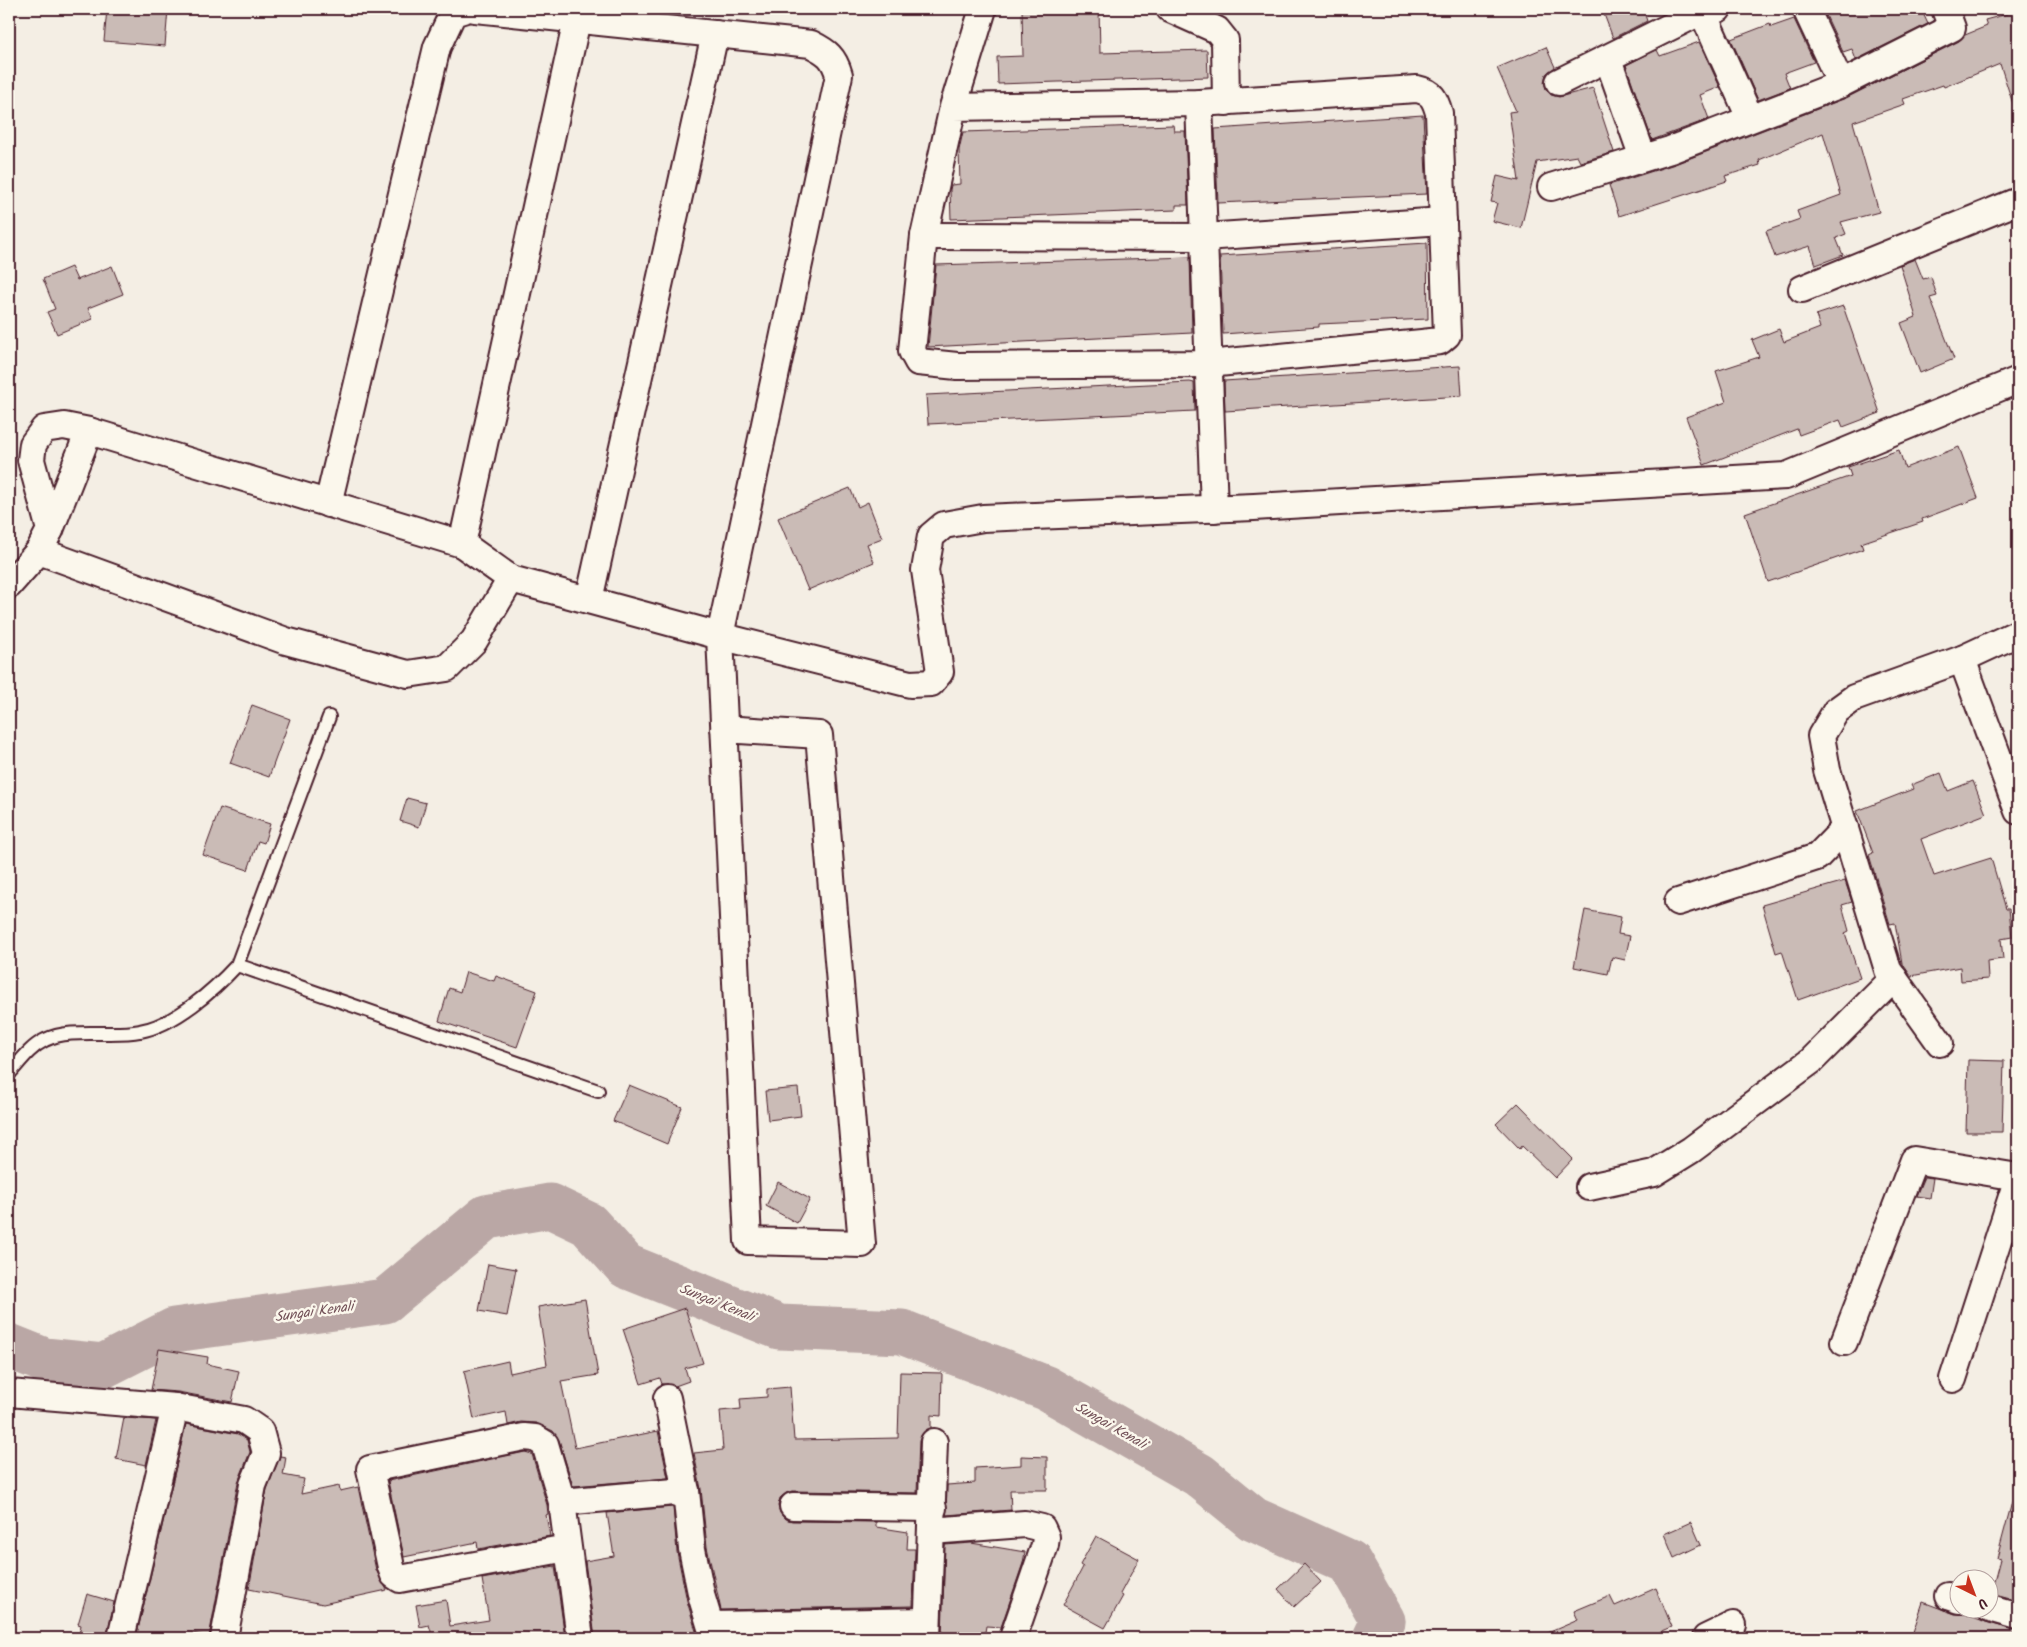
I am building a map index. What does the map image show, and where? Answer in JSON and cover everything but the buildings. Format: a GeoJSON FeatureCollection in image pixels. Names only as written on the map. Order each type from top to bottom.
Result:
{"type":"FeatureCollection","features":[{"type":"Feature","properties":{"kind":"street"},"geometry":{"type":"LineString","coordinates":[[328,504],[437,47],[453,13],[466,9]]}},
{"type":"Feature","properties":{"kind":"street"},"geometry":{"type":"LineString","coordinates":[[475,9],[811,44],[827,52],[835,62],[839,75],[720,636],[724,729],[748,1241],[862,1244],[819,734],[724,729]]}},
{"type":"Feature","properties":{"kind":"street"},"geometry":{"type":"LineString","coordinates":[[953,107],[1199,103],[1417,90],[1428,91],[1435,100],[1439,113],[1447,335],[1440,341],[1208,364],[957,366],[918,362],[912,351],[924,236],[953,107],[983,9]]}},
{"type":"Feature","properties":{"kind":"street"},"geometry":{"type":"LineString","coordinates":[[1170,9],[1217,30],[1225,40],[1226,102]]}},
{"type":"Feature","properties":{"kind":"street"},"geometry":{"type":"LineString","coordinates":[[1806,9],[1841,84]]}},
{"type":"Feature","properties":{"kind":"street"},"geometry":{"type":"LineString","coordinates":[[1551,187],[1643,158],[1841,84],[1952,28],[1945,9]]}},
{"type":"Feature","properties":{"kind":"street"},"geometry":{"type":"LineString","coordinates":[[1558,82],[1713,10],[1750,118]]}},
{"type":"Feature","properties":{"kind":"street"},"geometry":{"type":"LineString","coordinates":[[462,544],[577,20]]}},
{"type":"Feature","properties":{"kind":"street"},"geometry":{"type":"LineString","coordinates":[[589,600],[715,34]]}},
{"type":"Feature","properties":{"kind":"street"},"geometry":{"type":"LineString","coordinates":[[1608,59],[1643,158]]}},
{"type":"Feature","properties":{"kind":"street"},"geometry":{"type":"LineString","coordinates":[[1199,103],[1214,509]]}},
{"type":"Feature","properties":{"kind":"street"},"geometry":{"type":"LineString","coordinates":[[1802,289],[2018,201]]}},
{"type":"Feature","properties":{"kind":"street"},"geometry":{"type":"LineString","coordinates":[[924,236],[1204,238],[1443,221]]}},
{"type":"Feature","properties":{"kind":"street"},"geometry":{"type":"LineString","coordinates":[[44,540],[31,460],[33,444],[44,429],[64,426],[89,430],[462,544],[511,579],[720,636],[910,684],[931,683],[940,672],[925,570],[931,536],[944,525],[983,518],[1214,509],[1786,476],[2018,380]]}},
{"type":"Feature","properties":{"kind":"street"},"geometry":{"type":"LineString","coordinates":[[9,585],[44,540],[89,430]]}},
{"type":"Feature","properties":{"kind":"street"},"geometry":{"type":"LineString","coordinates":[[44,540],[286,642],[408,674],[447,668],[474,641],[511,579]]}},
{"type":"Feature","properties":{"kind":"street"},"geometry":{"type":"LineString","coordinates":[[1940,1043],[1888,970],[1827,770],[1821,736],[1836,711],[1854,698],[1962,659],[2018,633]]}},
{"type":"Feature","properties":{"kind":"street"},"geometry":{"type":"LineString","coordinates":[[1962,659],[2018,811]]}},
{"type":"Feature","properties":{"kind":"street"},"geometry":{"type":"LineString","coordinates":[[1678,902],[1817,857],[1845,828]]}},
{"type":"Feature","properties":{"kind":"street"},"geometry":{"type":"LineString","coordinates":[[1589,1187],[1654,1173],[1691,1150],[1810,1061],[1894,978]]}},
{"type":"Feature","properties":{"kind":"street"},"geometry":{"type":"LineString","coordinates":[[1844,1342],[1914,1160],[2018,1177],[1953,1379]]}},
{"type":"Feature","properties":{"kind":"street"},"geometry":{"type":"LineString","coordinates":[[9,1393],[175,1407],[244,1420],[260,1431],[266,1453],[253,1485],[224,1638]]}},
{"type":"Feature","properties":{"kind":"street"},"geometry":{"type":"LineString","coordinates":[[668,1398],[686,1491],[692,1550],[702,1598],[713,1631],[927,1630],[934,1442]]}},
{"type":"Feature","properties":{"kind":"street"},"geometry":{"type":"LineString","coordinates":[[121,1638],[175,1407]]}},
{"type":"Feature","properties":{"kind":"street"},"geometry":{"type":"LineString","coordinates":[[567,1548],[400,1579],[394,1575],[390,1567],[370,1470],[524,1437],[535,1438],[545,1444],[562,1502],[580,1638]]}},
{"type":"Feature","properties":{"kind":"street"},"geometry":{"type":"LineString","coordinates":[[562,1502],[686,1491]]}},
{"type":"Feature","properties":{"kind":"street"},"geometry":{"type":"LineString","coordinates":[[793,1506],[932,1520],[1025,1524],[1042,1528],[1046,1538],[1045,1545],[1012,1638]]}},
{"type":"Feature","properties":{"kind":"street"},"geometry":{"type":"LineString","coordinates":[[2000,1611],[2018,1616]]}},
{"type":"Feature","properties":{"kind":"street"},"geometry":{"type":"LineString","coordinates":[[1706,1638],[1733,1625]]}},
{"type":"Feature","properties":{"kind":"lane"},"geometry":{"type":"LineString","coordinates":[[9,1074],[33,1048],[45,1039],[60,1035],[140,1031],[162,1024],[223,980],[238,965],[329,717]]}},
{"type":"Feature","properties":{"kind":"lane"},"geometry":{"type":"LineString","coordinates":[[238,965],[598,1091]]}},
{"type":"Feature","properties":{"kind":"waterway","name":"Sungai Kenali"},"geometry":{"type":"LineString","coordinates":[[9,1346],[44,1360],[103,1366],[174,1330],[385,1301],[486,1217],[550,1206],[588,1224],[626,1266],[779,1327],[902,1332],[1046,1388],[1199,1475],[1253,1519],[1349,1562],[1383,1621],[1375,1638]]}}]}
